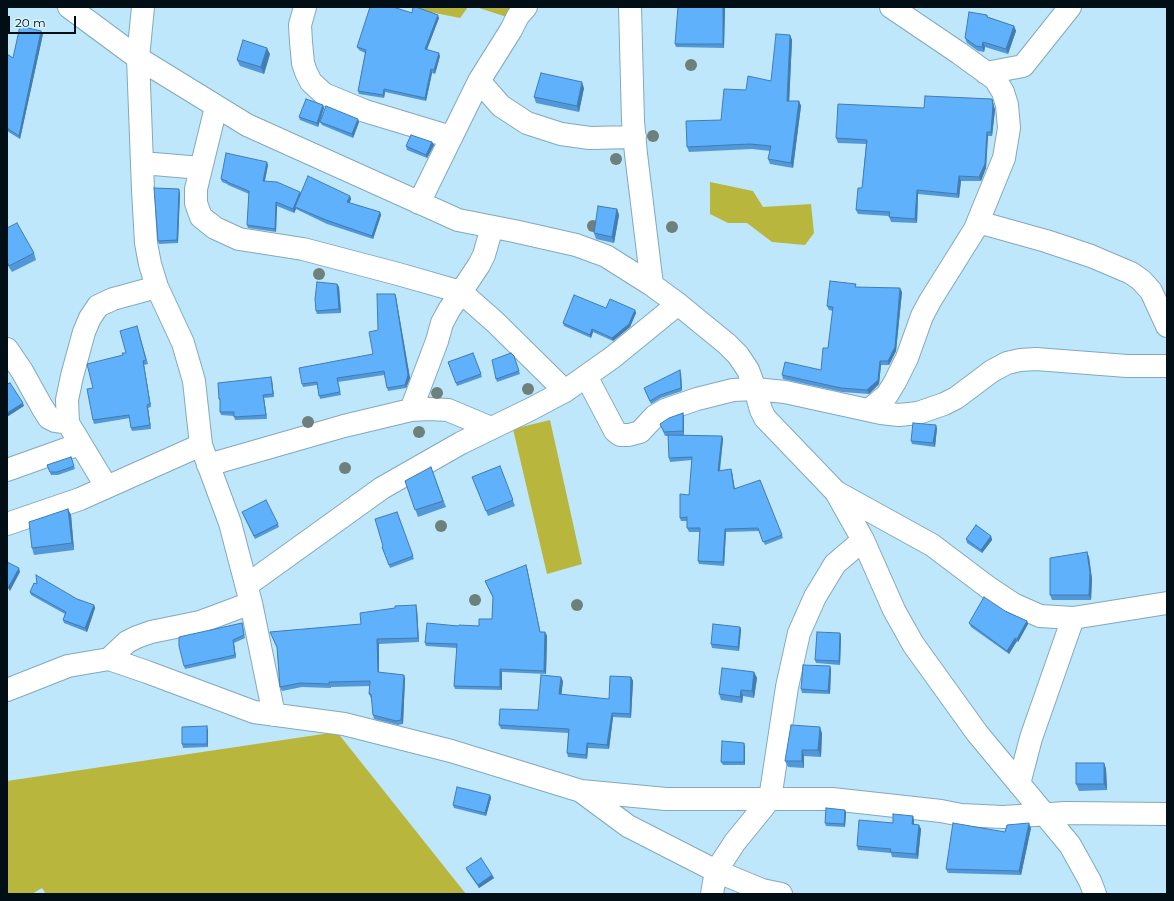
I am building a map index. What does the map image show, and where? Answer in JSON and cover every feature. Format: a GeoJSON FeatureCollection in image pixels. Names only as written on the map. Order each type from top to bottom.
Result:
{"type":"FeatureCollection","features":[{"type":"Feature","properties":{"kind":"street"},"geometry":{"type":"LineString","coordinates":[[69,7],[138,58],[247,125],[458,220],[576,245],[606,256],[652,285],[727,344],[748,370],[765,418],[836,492],[863,540],[894,610],[913,644],[977,733],[1070,845],[1090,881],[1095,894]]}},
{"type":"Feature","properties":{"kind":"street"},"geometry":{"type":"LineString","coordinates":[[143,7],[138,58],[146,243],[150,264],[157,287],[183,343],[194,381],[204,455],[230,524],[249,594],[274,715]]}},
{"type":"Feature","properties":{"kind":"street"},"geometry":{"type":"LineString","coordinates":[[305,7],[300,25],[303,63],[311,82],[324,94],[365,111],[452,137]]}},
{"type":"Feature","properties":{"kind":"street"},"geometry":{"type":"LineString","coordinates":[[419,203],[479,81],[511,30],[518,16],[526,7]]}},
{"type":"Feature","properties":{"kind":"street"},"geometry":{"type":"LineString","coordinates":[[630,7],[635,137],[652,285]]}},
{"type":"Feature","properties":{"kind":"street"},"geometry":{"type":"LineString","coordinates":[[869,410],[887,395],[895,382],[907,358],[924,311],[971,236],[978,222],[1004,158],[1009,128],[1007,105],[995,79],[891,7]]}},
{"type":"Feature","properties":{"kind":"street"},"geometry":{"type":"LineString","coordinates":[[986,73],[1023,66],[1070,7]]}},
{"type":"Feature","properties":{"kind":"street"},"geometry":{"type":"LineString","coordinates":[[479,81],[501,106],[527,123],[561,134],[590,138],[635,137]]}},
{"type":"Feature","properties":{"kind":"street"},"geometry":{"type":"LineString","coordinates":[[216,107],[196,189],[196,203],[201,217],[215,228],[239,239],[303,249],[460,292],[495,322],[565,391]]}},
{"type":"Feature","properties":{"kind":"street"},"geometry":{"type":"LineString","coordinates":[[142,163],[202,168]]}},
{"type":"Feature","properties":{"kind":"street"},"geometry":{"type":"LineString","coordinates":[[978,222],[1040,239],[1076,251],[1131,273],[1141,280],[1151,291],[1167,326]]}},
{"type":"Feature","properties":{"kind":"street"},"geometry":{"type":"LineString","coordinates":[[411,410],[437,341],[442,323],[460,292],[479,265],[492,227]]}},
{"type":"Feature","properties":{"kind":"street"},"geometry":{"type":"LineString","coordinates":[[106,486],[68,423],[67,400],[72,376],[84,332],[90,318],[98,306],[113,299],[157,287]]}},
{"type":"Feature","properties":{"kind":"street"},"geometry":{"type":"LineString","coordinates":[[109,659],[127,642],[137,637],[151,632],[200,622],[249,594],[382,488],[461,443],[565,391],[678,304]]}},
{"type":"Feature","properties":{"kind":"street"},"geometry":{"type":"LineString","coordinates":[[7,349],[22,371],[49,418],[55,421],[68,423]]}},
{"type":"Feature","properties":{"kind":"street"},"geometry":{"type":"LineString","coordinates":[[586,376],[616,431],[620,435],[624,435],[640,432],[655,416],[671,408],[697,399],[733,390],[755,389],[785,392],[881,413],[899,415],[918,413],[956,398],[997,368],[1007,363],[1020,360],[1036,359],[1127,366],[1167,366]]}},
{"type":"Feature","properties":{"kind":"street"},"geometry":{"type":"LineString","coordinates":[[7,524],[80,499],[106,486],[204,455],[344,426],[411,410],[448,410],[491,428]]}},
{"type":"Feature","properties":{"kind":"street"},"geometry":{"type":"LineString","coordinates":[[7,470],[80,444]]}},
{"type":"Feature","properties":{"kind":"street"},"geometry":{"type":"LineString","coordinates":[[836,492],[932,545],[1013,604],[1040,616],[1073,618],[1167,603]]}},
{"type":"Feature","properties":{"kind":"street"},"geometry":{"type":"LineString","coordinates":[[712,894],[716,871],[735,842],[770,799],[787,687],[799,633],[815,597],[835,564],[863,540]]}},
{"type":"Feature","properties":{"kind":"street"},"geometry":{"type":"LineString","coordinates":[[1019,784],[1031,738],[1073,618]]}},
{"type":"Feature","properties":{"kind":"street"},"geometry":{"type":"LineString","coordinates":[[7,690],[68,666],[109,659],[254,712],[344,724],[451,751],[581,791],[666,799],[832,799],[941,811],[961,815],[1003,817],[1066,813],[1167,814]]}},
{"type":"Feature","properties":{"kind":"street"},"geometry":{"type":"LineString","coordinates":[[581,791],[628,826],[716,871],[762,890],[781,894]]}},
{"type":"Feature","properties":{"kind":"shaded area"},"geometry":{"type":"Polygon","coordinates":[[[417,7],[468,7],[460,18],[425,11],[417,7]]]}},
{"type":"Feature","properties":{"kind":"shaded area"},"geometry":{"type":"Polygon","coordinates":[[[476,7],[523,7],[510,18],[476,7]]]}},
{"type":"Feature","properties":{"kind":"shaded area"},"geometry":{"type":"Polygon","coordinates":[[[710,182],[753,191],[763,207],[811,204],[814,233],[805,245],[772,242],[747,223],[728,223],[710,214],[710,182]]]}},
{"type":"Feature","properties":{"kind":"shaded area"},"geometry":{"type":"Polygon","coordinates":[[[550,420],[582,564],[547,574],[513,429],[550,420]]]}},
{"type":"Feature","properties":{"kind":"shaded area"},"geometry":{"type":"Polygon","coordinates":[[[337,732],[466,894],[46,894],[42,888],[32,894],[7,894],[7,781],[337,732]]]}},
{"type":"Feature","properties":{"kind":"building"},"geometry":{"type":"Polygon","coordinates":[[[370,7],[393,7],[412,13],[413,7],[416,7],[438,15],[425,49],[439,53],[434,70],[431,69],[425,98],[384,89],[383,95],[358,91],[366,50],[357,47],[370,7]]]}},
{"type":"Feature","properties":{"kind":"building"},"geometry":{"type":"Polygon","coordinates":[[[678,7],[723,7],[723,44],[675,44],[678,7]]]}},
{"type":"Feature","properties":{"kind":"building"},"geometry":{"type":"Polygon","coordinates":[[[969,12],[987,15],[987,17],[1014,26],[1006,49],[983,42],[982,47],[976,46],[965,38],[969,12]]]}},
{"type":"Feature","properties":{"kind":"building"},"geometry":{"type":"Polygon","coordinates":[[[20,26],[41,31],[19,136],[7,128],[7,54],[13,58],[20,26]]]}},
{"type":"Feature","properties":{"kind":"building"},"geometry":{"type":"Polygon","coordinates":[[[776,34],[790,35],[787,101],[799,101],[791,163],[768,159],[771,146],[750,144],[687,147],[686,121],[721,120],[724,89],[746,90],[748,76],[771,81],[776,34]]]}},
{"type":"Feature","properties":{"kind":"building"},"geometry":{"type":"Polygon","coordinates":[[[243,40],[267,48],[261,67],[237,60],[243,40]]]}},
{"type":"Feature","properties":{"kind":"building"},"geometry":{"type":"Polygon","coordinates":[[[541,73],[582,82],[577,106],[534,97],[541,73]]]}},
{"type":"Feature","properties":{"kind":"building"},"geometry":{"type":"Polygon","coordinates":[[[925,96],[992,99],[991,132],[987,132],[985,164],[979,177],[959,176],[957,194],[917,190],[915,219],[889,217],[890,212],[856,210],[858,188],[862,188],[867,140],[836,138],[838,104],[924,108],[925,96]]]}},
{"type":"Feature","properties":{"kind":"building"},"geometry":{"type":"Polygon","coordinates":[[[306,99],[323,105],[317,123],[299,117],[306,99]]]}},
{"type":"Feature","properties":{"kind":"building"},"geometry":{"type":"Polygon","coordinates":[[[326,106],[358,119],[352,134],[320,122],[326,106]]]}},
{"type":"Feature","properties":{"kind":"building"},"geometry":{"type":"Polygon","coordinates":[[[411,135],[432,142],[426,155],[406,146],[411,135]]]}},
{"type":"Feature","properties":{"kind":"building"},"geometry":{"type":"Polygon","coordinates":[[[226,153],[267,162],[263,181],[277,182],[300,192],[293,209],[276,202],[275,229],[247,225],[249,191],[221,179],[226,153]]]}},
{"type":"Feature","properties":{"kind":"building"},"geometry":{"type":"Polygon","coordinates":[[[308,176],[350,196],[347,202],[380,212],[372,236],[326,220],[295,207],[308,176]]]}},
{"type":"Feature","properties":{"kind":"building"},"geometry":{"type":"Polygon","coordinates":[[[154,188],[179,189],[177,240],[158,241],[154,188]]]}},
{"type":"Feature","properties":{"kind":"building"},"geometry":{"type":"Polygon","coordinates":[[[598,206],[617,209],[612,237],[594,233],[598,206]]]}},
{"type":"Feature","properties":{"kind":"building"},"geometry":{"type":"Polygon","coordinates":[[[17,223],[34,253],[9,266],[7,262],[7,228],[17,223]]]}},
{"type":"Feature","properties":{"kind":"building"},"geometry":{"type":"Polygon","coordinates":[[[830,281],[856,284],[855,287],[900,288],[895,347],[888,361],[880,361],[878,380],[867,390],[841,388],[782,375],[785,362],[821,370],[823,348],[828,348],[833,307],[827,306],[830,281]]]}},
{"type":"Feature","properties":{"kind":"building"},"geometry":{"type":"Polygon","coordinates":[[[317,282],[337,284],[339,309],[316,311],[315,299],[317,282]]]}},
{"type":"Feature","properties":{"kind":"building"},"geometry":{"type":"Polygon","coordinates":[[[377,294],[395,294],[408,375],[405,385],[387,388],[384,371],[337,378],[340,392],[319,396],[317,382],[302,384],[299,368],[373,354],[369,332],[378,330],[377,294]]]}},
{"type":"Feature","properties":{"kind":"building"},"geometry":{"type":"Polygon","coordinates":[[[574,295],[606,308],[610,299],[635,310],[629,324],[612,338],[592,329],[590,335],[563,323],[574,295]]]}},
{"type":"Feature","properties":{"kind":"building"},"geometry":{"type":"Polygon","coordinates":[[[137,326],[146,360],[143,361],[150,404],[147,405],[150,425],[131,428],[129,415],[93,420],[87,389],[93,388],[87,364],[126,353],[120,331],[137,326]]]}},
{"type":"Feature","properties":{"kind":"building"},"geometry":{"type":"Polygon","coordinates":[[[473,353],[481,374],[456,383],[448,362],[473,353]]]}},
{"type":"Feature","properties":{"kind":"building"},"geometry":{"type":"Polygon","coordinates":[[[511,353],[514,356],[519,371],[496,379],[492,360],[511,353]]]}},
{"type":"Feature","properties":{"kind":"building"},"geometry":{"type":"Polygon","coordinates":[[[680,370],[681,388],[660,395],[650,401],[644,388],[680,370]]]}},
{"type":"Feature","properties":{"kind":"building"},"geometry":{"type":"Polygon","coordinates":[[[271,377],[273,394],[263,395],[266,415],[234,417],[234,412],[220,412],[218,383],[271,377]]]}},
{"type":"Feature","properties":{"kind":"building"},"geometry":{"type":"Polygon","coordinates":[[[10,383],[23,403],[7,413],[7,384],[10,383]]]}},
{"type":"Feature","properties":{"kind":"building"},"geometry":{"type":"Polygon","coordinates":[[[683,413],[683,431],[664,432],[660,424],[669,418],[683,413]]]}},
{"type":"Feature","properties":{"kind":"building"},"geometry":{"type":"Polygon","coordinates":[[[913,423],[936,425],[933,443],[911,441],[913,423]]]}},
{"type":"Feature","properties":{"kind":"building"},"geometry":{"type":"Polygon","coordinates":[[[668,435],[722,436],[718,471],[731,469],[734,489],[760,480],[782,535],[763,542],[758,528],[725,529],[723,562],[698,561],[700,528],[687,528],[687,517],[680,518],[680,494],[689,495],[692,457],[669,458],[668,435]]]}},
{"type":"Feature","properties":{"kind":"building"},"geometry":{"type":"Polygon","coordinates":[[[71,457],[74,466],[57,472],[50,472],[47,465],[71,457]]]}},
{"type":"Feature","properties":{"kind":"building"},"geometry":{"type":"Polygon","coordinates":[[[500,466],[513,500],[486,511],[472,477],[500,466]]]}},
{"type":"Feature","properties":{"kind":"building"},"geometry":{"type":"Polygon","coordinates":[[[431,467],[443,501],[415,510],[405,481],[431,467]]]}},
{"type":"Feature","properties":{"kind":"building"},"geometry":{"type":"Polygon","coordinates":[[[266,500],[278,524],[254,536],[242,512],[266,500]]]}},
{"type":"Feature","properties":{"kind":"building"},"geometry":{"type":"Polygon","coordinates":[[[68,509],[72,543],[32,548],[29,522],[68,509]]]}},
{"type":"Feature","properties":{"kind":"building"},"geometry":{"type":"Polygon","coordinates":[[[397,512],[413,556],[389,565],[382,547],[383,546],[375,519],[397,512]]]}},
{"type":"Feature","properties":{"kind":"building"},"geometry":{"type":"Polygon","coordinates":[[[976,525],[991,536],[981,550],[966,539],[976,525]]]}},
{"type":"Feature","properties":{"kind":"building"},"geometry":{"type":"Polygon","coordinates":[[[1087,552],[1090,573],[1089,595],[1050,595],[1050,558],[1087,552]]]}},
{"type":"Feature","properties":{"kind":"building"},"geometry":{"type":"Polygon","coordinates":[[[7,562],[19,568],[8,588],[7,587],[7,562]]]}},
{"type":"Feature","properties":{"kind":"building"},"geometry":{"type":"Polygon","coordinates":[[[526,565],[540,632],[545,632],[544,671],[500,669],[500,687],[454,686],[457,644],[425,643],[427,623],[458,626],[479,626],[479,619],[492,619],[493,597],[485,581],[526,565]]]}},
{"type":"Feature","properties":{"kind":"building"},"geometry":{"type":"Polygon","coordinates":[[[36,575],[77,599],[94,605],[85,628],[63,620],[66,612],[30,592],[34,583],[37,584],[36,575]]]}},
{"type":"Feature","properties":{"kind":"building"},"geometry":{"type":"Polygon","coordinates":[[[984,597],[1005,611],[1027,621],[1017,639],[1015,638],[1007,651],[969,623],[984,597]]]}},
{"type":"Feature","properties":{"kind":"building"},"geometry":{"type":"Polygon","coordinates":[[[416,605],[418,638],[377,639],[378,672],[404,675],[401,720],[396,721],[373,715],[371,694],[369,694],[370,681],[329,682],[329,684],[300,683],[280,687],[277,647],[270,632],[361,624],[360,613],[395,608],[395,606],[416,605]]]}},
{"type":"Feature","properties":{"kind":"building"},"geometry":{"type":"Polygon","coordinates":[[[242,623],[244,635],[233,640],[235,655],[184,666],[179,646],[179,637],[242,623]]]}},
{"type":"Feature","properties":{"kind":"building"},"geometry":{"type":"Polygon","coordinates":[[[713,624],[740,627],[738,647],[711,644],[713,624]]]}},
{"type":"Feature","properties":{"kind":"building"},"geometry":{"type":"Polygon","coordinates":[[[817,632],[840,633],[839,661],[815,660],[817,632]]]}},
{"type":"Feature","properties":{"kind":"building"},"geometry":{"type":"Polygon","coordinates":[[[803,665],[830,666],[828,691],[801,689],[803,665]]]}},
{"type":"Feature","properties":{"kind":"building"},"geometry":{"type":"Polygon","coordinates":[[[722,668],[754,672],[752,691],[741,690],[740,697],[719,694],[722,668]]]}},
{"type":"Feature","properties":{"kind":"building"},"geometry":{"type":"Polygon","coordinates":[[[541,675],[561,677],[559,694],[609,699],[610,676],[631,677],[630,714],[612,713],[607,745],[587,743],[586,755],[567,753],[569,729],[499,725],[500,709],[538,710],[541,675]]]}},
{"type":"Feature","properties":{"kind":"building"},"geometry":{"type":"Polygon","coordinates":[[[791,725],[820,727],[818,750],[802,750],[802,761],[785,761],[791,725]]]}},
{"type":"Feature","properties":{"kind":"building"},"geometry":{"type":"Polygon","coordinates":[[[207,726],[207,744],[182,744],[182,727],[207,726]]]}},
{"type":"Feature","properties":{"kind":"building"},"geometry":{"type":"Polygon","coordinates":[[[722,741],[744,743],[744,762],[721,762],[722,741]]]}},
{"type":"Feature","properties":{"kind":"building"},"geometry":{"type":"Polygon","coordinates":[[[1076,763],[1104,763],[1104,784],[1076,784],[1076,763]]]}},
{"type":"Feature","properties":{"kind":"building"},"geometry":{"type":"Polygon","coordinates":[[[457,787],[490,795],[485,813],[453,805],[457,787]]]}},
{"type":"Feature","properties":{"kind":"building"},"geometry":{"type":"Polygon","coordinates":[[[826,808],[845,810],[844,824],[825,823],[826,808]]]}},
{"type":"Feature","properties":{"kind":"building"},"geometry":{"type":"Polygon","coordinates":[[[893,814],[913,816],[912,824],[919,825],[916,854],[890,852],[891,849],[857,846],[859,820],[893,823],[893,814]]]}},
{"type":"Feature","properties":{"kind":"building"},"geometry":{"type":"Polygon","coordinates":[[[953,823],[1005,832],[1007,825],[1029,823],[1019,871],[946,869],[953,823]]]}},
{"type":"Feature","properties":{"kind":"building"},"geometry":{"type":"Polygon","coordinates":[[[481,858],[492,875],[478,885],[466,868],[481,858]]]}}]}
